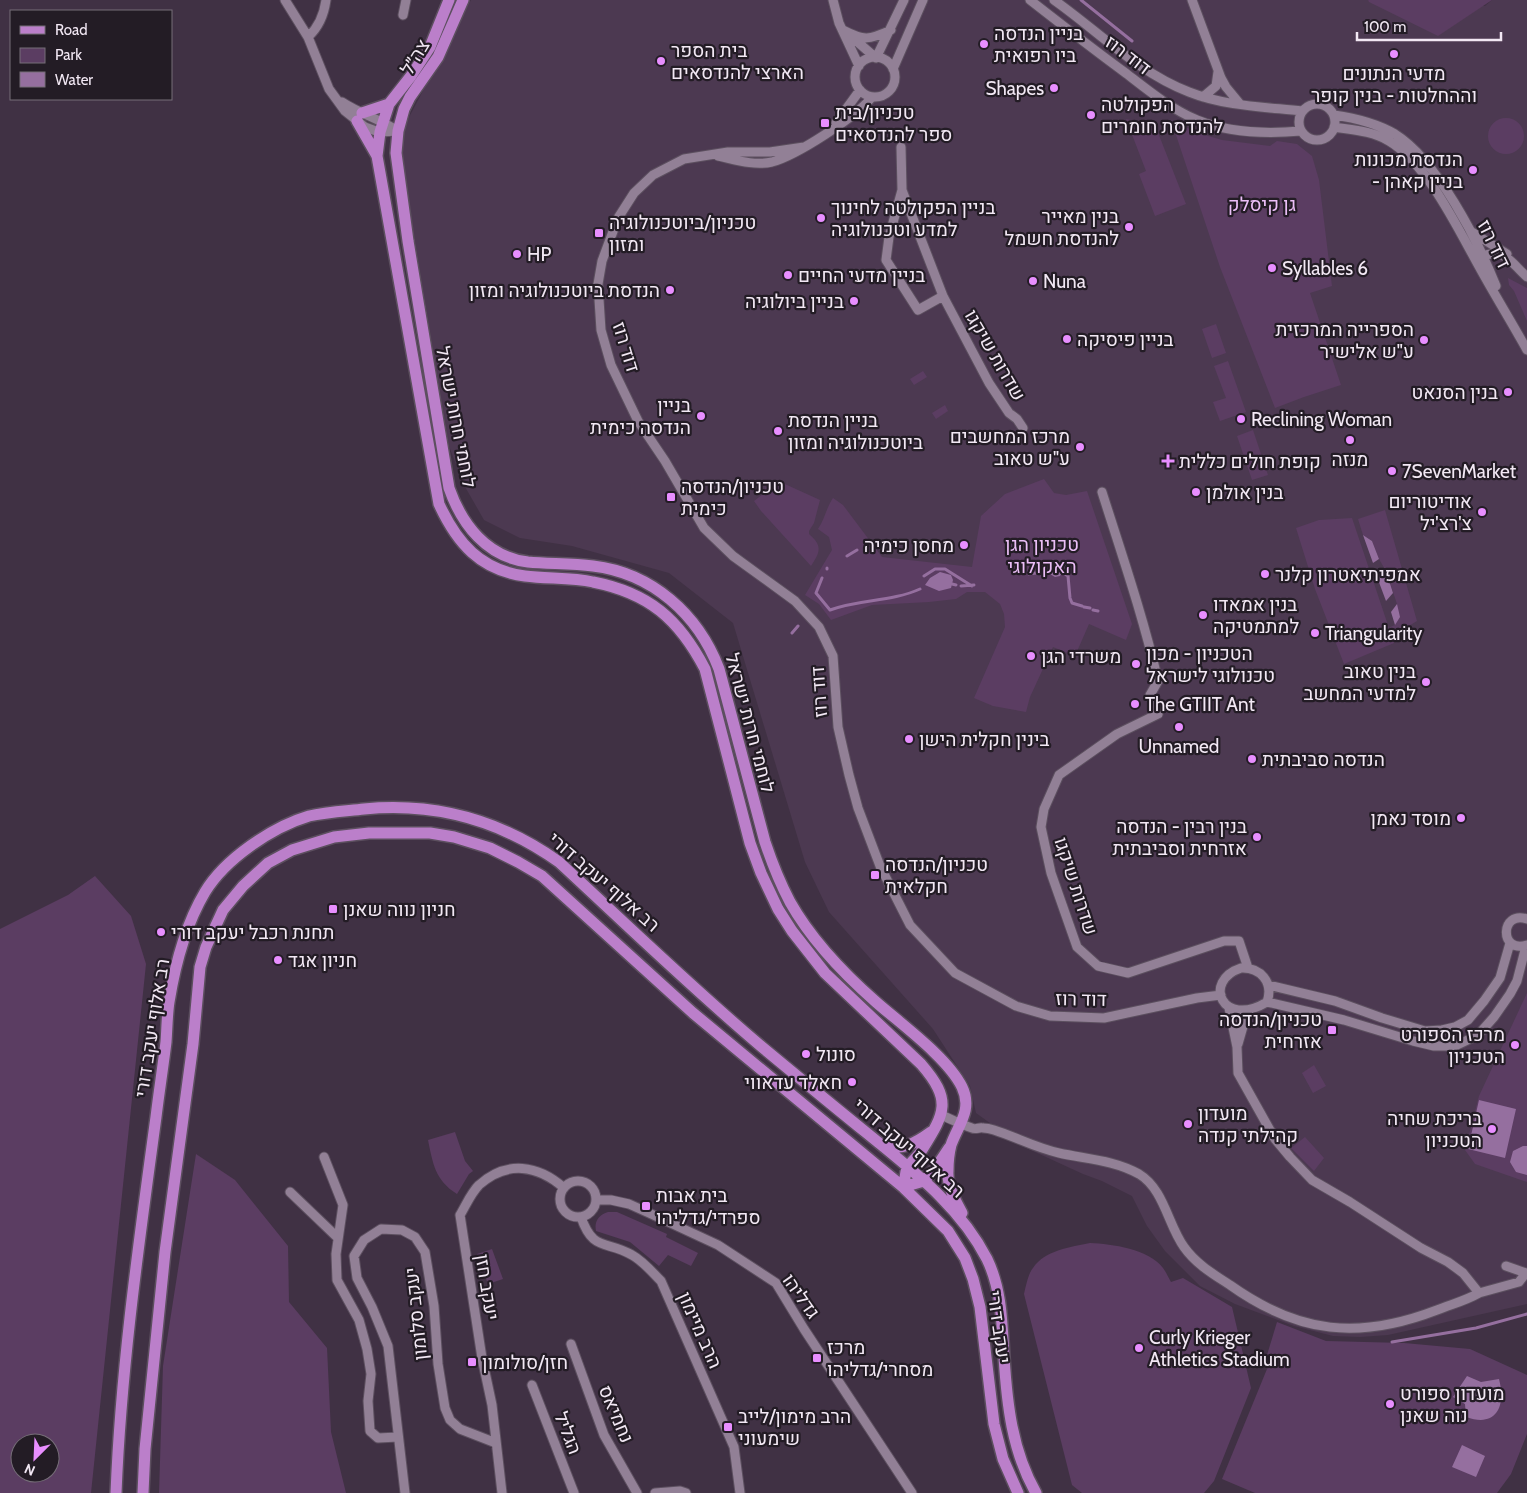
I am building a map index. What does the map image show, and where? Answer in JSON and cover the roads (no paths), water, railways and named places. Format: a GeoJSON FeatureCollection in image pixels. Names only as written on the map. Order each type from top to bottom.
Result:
{"type":"FeatureCollection","features":[{"type":"Feature","properties":{"kind":"main road","name":"צה״ל"},"geometry":{"type":"LineString","coordinates":[[381,127],[389,104],[426,53],[449,0]]}},
{"type":"Feature","properties":{"kind":"main road","name":"צה״ל"},"geometry":{"type":"LineString","coordinates":[[398,131],[410,97],[438,57],[463,0]]}},
{"type":"Feature","properties":{"kind":"main road"},"geometry":{"type":"LineString","coordinates":[[377,156],[360,117],[389,104]]}},
{"type":"Feature","properties":{"kind":"main road","name":"לוחמי חרות ישראל"},"geometry":{"type":"LineString","coordinates":[[381,127],[377,156],[433,479],[439,504],[449,526],[461,542],[493,567],[526,576],[591,581],[623,590],[666,614],[680,628],[694,647],[705,669],[750,843],[761,873],[778,909],[792,932],[825,973],[921,1064],[932,1076],[941,1091],[941,1115],[936,1127],[918,1156],[908,1167],[903,1187]]}},
{"type":"Feature","properties":{"kind":"main road","name":"לוחמי חרות ישראל"},"geometry":{"type":"LineString","coordinates":[[398,131],[396,153],[408,241],[449,488],[456,508],[467,526],[496,551],[526,562],[594,566],[617,572],[639,580],[662,593],[691,618],[712,650],[719,669],[765,842],[775,870],[790,902],[824,950],[842,971],[930,1050],[955,1076],[962,1088],[965,1100],[962,1124],[952,1144],[947,1173],[954,1197],[972,1232]]}},
{"type":"Feature","properties":{"kind":"main road","name":"רב אלוף יעקב דורי"},"geometry":{"type":"LineString","coordinates":[[116,1493],[118,1447],[138,1250],[166,1042],[169,1002],[188,928],[206,891],[225,868],[250,845],[274,831],[309,816],[383,807],[457,814],[486,822],[537,846],[559,862],[761,1046],[924,1181],[959,1216],[972,1232],[988,1261],[995,1279],[1003,1323],[1010,1424],[1021,1461],[1036,1493]]}},
{"type":"Feature","properties":{"kind":"main road","name":"רב אלוף יעקב דורי"},"geometry":{"type":"LineString","coordinates":[[143,1493],[145,1449],[165,1252],[193,1044],[200,967],[206,947],[223,910],[243,886],[268,863],[292,850],[334,837],[369,834],[430,833],[472,842],[518,862],[542,876],[693,1013],[903,1187]]}},
{"type":"Feature","properties":{"kind":"main road"},"geometry":{"type":"LineString","coordinates":[[883,1146],[893,1148],[909,1146],[936,1127]]}},
{"type":"Feature","properties":{"kind":"main road"},"geometry":{"type":"LineString","coordinates":[[903,1187],[924,1181],[935,1169],[952,1144]]}},
{"type":"Feature","properties":{"kind":"main road","name":"יעקב דורי"},"geometry":{"type":"LineString","coordinates":[[903,1187],[948,1231],[974,1278],[980,1307],[994,1424],[1003,1459],[1018,1493]]}},
{"type":"Feature","properties":{"kind":"street"},"geometry":{"type":"LineString","coordinates":[[285,0],[308,37],[325,81],[335,98],[360,117],[381,127],[398,131]]}},
{"type":"Feature","properties":{"kind":"street"},"geometry":{"type":"LineString","coordinates":[[308,37],[321,21],[326,0]]}},
{"type":"Feature","properties":{"kind":"street"},"geometry":{"type":"LineString","coordinates":[[403,15],[406,0]]}},
{"type":"Feature","properties":{"kind":"street"},"geometry":{"type":"LineString","coordinates":[[833,0],[839,23],[859,66]]}},
{"type":"Feature","properties":{"kind":"street"},"geometry":{"type":"LineString","coordinates":[[876,58],[904,0]]}},
{"type":"Feature","properties":{"kind":"street"},"geometry":{"type":"LineString","coordinates":[[893,69],[923,0]]}},
{"type":"Feature","properties":{"kind":"street","name":"דוד רוז"},"geometry":{"type":"LineString","coordinates":[[1030,0],[1167,104],[1196,120],[1215,126],[1240,130],[1265,132],[1302,131]]}},
{"type":"Feature","properties":{"kind":"street","name":"דוד רוז"},"geometry":{"type":"LineString","coordinates":[[1054,0],[1138,65],[1173,86],[1204,97],[1240,104],[1302,111]]}},
{"type":"Feature","properties":{"kind":"street"},"geometry":{"type":"LineString","coordinates":[[1192,0],[1226,87],[1240,104]]}},
{"type":"Feature","properties":{"kind":"street"},"geometry":{"type":"LineString","coordinates":[[843,30],[857,37],[868,39],[891,30]]}},
{"type":"Feature","properties":{"kind":"street"},"geometry":{"type":"LineString","coordinates":[[843,30],[876,58]]}},
{"type":"Feature","properties":{"kind":"street"},"geometry":{"type":"LineString","coordinates":[[876,58],[886,60],[893,69],[895,80],[890,91],[880,96],[872,97],[860,90],[856,78],[859,66],[863,62],[876,58]]}},
{"type":"Feature","properties":{"kind":"street"},"geometry":{"type":"LineString","coordinates":[[1204,97],[1216,86],[1218,78],[1217,64]]}},
{"type":"Feature","properties":{"kind":"street","name":"דוד רוז"},"geometry":{"type":"LineString","coordinates":[[829,131],[860,90]]}},
{"type":"Feature","properties":{"kind":"street","name":"דוד רוז"},"geometry":{"type":"LineString","coordinates":[[872,97],[865,105],[804,147],[770,152],[728,152],[684,160],[660,170],[643,183],[618,218],[602,261],[598,284],[602,330],[611,365],[638,421],[665,461],[704,528],[733,556],[795,601],[819,627],[833,656],[838,727],[858,808],[884,876],[910,925],[955,973],[1016,1006],[1050,1016],[1104,1018],[1197,998],[1221,995]]}},
{"type":"Feature","properties":{"kind":"street"},"geometry":{"type":"LineString","coordinates":[[1321,104],[1334,115],[1334,128],[1328,136],[1319,139],[1309,138],[1302,131],[1299,121],[1302,111],[1310,105],[1321,104]]}},
{"type":"Feature","properties":{"kind":"street","name":"דוד רוז"},"geometry":{"type":"LineString","coordinates":[[1334,115],[1358,119],[1396,135],[1409,145],[1440,182],[1469,230],[1504,307],[1527,350]]}},
{"type":"Feature","properties":{"kind":"street","name":"דוד רוז"},"geometry":{"type":"LineString","coordinates":[[1334,128],[1376,134],[1390,141],[1403,151],[1422,171],[1480,257]]}},
{"type":"Feature","properties":{"kind":"street"},"geometry":{"type":"LineString","coordinates":[[902,147],[902,190],[889,237],[886,260],[918,310],[943,296]]}},
{"type":"Feature","properties":{"kind":"street","name":"שדרות שיקגו"},"geometry":{"type":"LineString","coordinates":[[902,190],[943,296],[989,383],[1009,414],[1017,419],[1023,428]]}},
{"type":"Feature","properties":{"kind":"street"},"geometry":{"type":"LineString","coordinates":[[1469,230],[1507,254],[1527,277]]}},
{"type":"Feature","properties":{"kind":"street"},"geometry":{"type":"LineString","coordinates":[[1480,257],[1496,253],[1506,256],[1516,264]]}},
{"type":"Feature","properties":{"kind":"street","name":"שדרות שיקגו"},"geometry":{"type":"LineString","coordinates":[[1102,492],[1148,635],[1158,681],[1150,695],[1158,714],[1117,734],[1059,775],[1044,809],[1041,828],[1051,874],[1077,947],[1098,966],[1128,973],[1224,941],[1233,940],[1239,941],[1248,968]]}},
{"type":"Feature","properties":{"kind":"street"},"geometry":{"type":"LineString","coordinates":[[1268,985],[1335,1001],[1425,1031],[1455,1027],[1468,1020],[1500,978],[1510,943],[1506,932],[1509,923],[1516,918],[1527,917]]}},
{"type":"Feature","properties":{"kind":"street"},"geometry":{"type":"LineString","coordinates":[[1510,943],[1518,947],[1527,946],[1517,981]]}},
{"type":"Feature","properties":{"kind":"street"},"geometry":{"type":"LineString","coordinates":[[1267,1002],[1268,985],[1261,974],[1248,968],[1234,970],[1223,980],[1221,995],[1225,1005],[1229,1008],[1241,1011],[1250,1010],[1267,1002],[1344,1020],[1434,1046],[1455,1046],[1478,1035],[1494,1017],[1527,968]]}},
{"type":"Feature","properties":{"kind":"street"},"geometry":{"type":"LineString","coordinates":[[1229,1008],[1237,1047],[1238,1073],[1275,1140],[1304,1173],[1328,1191],[1350,1202],[1421,1248],[1448,1262],[1463,1273],[1479,1293]]}},
{"type":"Feature","properties":{"kind":"street"},"geometry":{"type":"LineString","coordinates":[[1237,1047],[1246,1016],[1250,1010]]}},
{"type":"Feature","properties":{"kind":"street"},"geometry":{"type":"LineString","coordinates":[[941,1115],[974,1129],[995,1130],[1023,1142],[1059,1153],[1104,1160],[1122,1166],[1149,1180],[1183,1246],[1198,1264],[1250,1299],[1291,1318],[1321,1327],[1349,1329],[1388,1326],[1414,1319],[1464,1302],[1479,1293],[1519,1282],[1526,1273],[1506,1266]]}},
{"type":"Feature","properties":{"kind":"street"},"geometry":{"type":"LineString","coordinates":[[324,1157],[342,1205],[336,1254],[337,1280],[359,1320],[367,1349],[371,1374],[368,1401],[370,1430],[378,1438],[398,1437]]}},
{"type":"Feature","properties":{"kind":"street","name":"יעקב חזן"},"geometry":{"type":"LineString","coordinates":[[502,1493],[492,1405],[480,1348],[460,1215],[479,1186],[490,1177],[504,1172],[518,1169],[535,1170],[554,1179],[564,1188]]}},
{"type":"Feature","properties":{"kind":"street"},"geometry":{"type":"LineString","coordinates":[[571,1182],[583,1182],[593,1189],[596,1200],[592,1212],[581,1217],[569,1215],[561,1207],[560,1195],[571,1182]]}},
{"type":"Feature","properties":{"kind":"street"},"geometry":{"type":"LineString","coordinates":[[290,1192],[338,1238]]}},
{"type":"Feature","properties":{"kind":"street","name":"גדליהו"},"geometry":{"type":"LineString","coordinates":[[596,1200],[611,1200],[629,1204],[718,1245],[776,1283],[804,1329],[912,1493]]}},
{"type":"Feature","properties":{"kind":"street","name":"הרב מיימון"},"geometry":{"type":"LineString","coordinates":[[581,1217],[586,1232],[598,1243],[631,1254],[647,1266],[661,1282],[734,1447],[740,1493]]}},
{"type":"Feature","properties":{"kind":"street","name":"יעקב סלומון"},"geometry":{"type":"LineString","coordinates":[[405,1493],[388,1346],[372,1307],[357,1278],[354,1256],[364,1240],[381,1229],[402,1230],[415,1238],[426,1252],[434,1306],[438,1364],[445,1408],[450,1420],[460,1430],[496,1444]]}},
{"type":"Feature","properties":{"kind":"street","name":"נחמיאס"},"geometry":{"type":"LineString","coordinates":[[572,1344],[604,1436],[637,1493]]}},
{"type":"Feature","properties":{"kind":"street","name":"הגליל"},"geometry":{"type":"LineString","coordinates":[[532,1386],[574,1493]]}},
{"type":"Feature","properties":{"kind":"street"},"geometry":{"type":"LineString","coordinates":[[655,1493],[680,1491],[686,1493]]}},
{"type":"Feature","properties":{"kind":"water"},"geometry":{"type":"Polygon","coordinates":[[[1363,535],[1372,541],[1379,559],[1373,563],[1363,535]]]}},
{"type":"Feature","properties":{"kind":"water"},"geometry":{"type":"Polygon","coordinates":[[[1055,568],[1063,571],[1060,576],[1055,577],[1050,574],[1052,569],[1055,568]]]}},
{"type":"Feature","properties":{"kind":"water"},"geometry":{"type":"Polygon","coordinates":[[[1374,569],[1386,571],[1393,593],[1386,601],[1374,569]]]}},
{"type":"Feature","properties":{"kind":"water"},"geometry":{"type":"Polygon","coordinates":[[[940,572],[951,575],[953,580],[951,588],[939,591],[925,585],[930,578],[940,572]]]}},
{"type":"Feature","properties":{"kind":"water"},"geometry":{"type":"Polygon","coordinates":[[[1397,604],[1400,617],[1395,625],[1391,612],[1397,604]]]}},
{"type":"Feature","properties":{"kind":"water","name":"בריכת שחיה הטכניון"},"geometry":{"type":"Polygon","coordinates":[[[1479,1100],[1516,1109],[1505,1158],[1468,1149],[1479,1100]]]}},
{"type":"Feature","properties":{"kind":"water"},"geometry":{"type":"Polygon","coordinates":[[[1527,1146],[1527,1175],[1516,1172],[1510,1162],[1513,1151],[1527,1146]]]}},
{"type":"Feature","properties":{"kind":"water"},"geometry":{"type":"Polygon","coordinates":[[[1467,1376],[1481,1382],[1499,1379],[1501,1389],[1500,1406],[1492,1417],[1485,1420],[1477,1420],[1466,1417],[1465,1404],[1453,1397],[1467,1376]]]}},
{"type":"Feature","properties":{"kind":"water"},"geometry":{"type":"Polygon","coordinates":[[[1462,1445],[1485,1456],[1476,1477],[1452,1467],[1462,1445]]]}},
{"type":"Feature","properties":{"kind":"waterway"},"geometry":{"type":"LineString","coordinates":[[1081,0],[1132,41]]}},
{"type":"Feature","properties":{"kind":"waterway"},"geometry":{"type":"LineString","coordinates":[[847,556],[857,550]]}},
{"type":"Feature","properties":{"kind":"waterway"},"geometry":{"type":"LineString","coordinates":[[924,576],[935,569],[945,569],[972,586]]}},
{"type":"Feature","properties":{"kind":"waterway"},"geometry":{"type":"LineString","coordinates":[[1029,574],[1050,571]]}},
{"type":"Feature","properties":{"kind":"waterway"},"geometry":{"type":"LineString","coordinates":[[1063,573],[1068,576],[1072,603],[1082,606]]}},
{"type":"Feature","properties":{"kind":"waterway"},"geometry":{"type":"LineString","coordinates":[[822,578],[816,593],[830,610],[841,606],[898,596],[920,589]]}},
{"type":"Feature","properties":{"kind":"waterway"},"geometry":{"type":"LineString","coordinates":[[952,584],[956,585]]}},
{"type":"Feature","properties":{"kind":"waterway"},"geometry":{"type":"LineString","coordinates":[[961,586],[974,585]]}},
{"type":"Feature","properties":{"kind":"waterway"},"geometry":{"type":"LineString","coordinates":[[1084,607],[1090,608]]}},
{"type":"Feature","properties":{"kind":"waterway"},"geometry":{"type":"LineString","coordinates":[[1093,610],[1098,611]]}},
{"type":"Feature","properties":{"kind":"waterway"},"geometry":{"type":"LineString","coordinates":[[792,633],[798,626]]}},
{"type":"Feature","properties":{"kind":"waterway"},"geometry":{"type":"LineString","coordinates":[[1392,1342],[1476,1328],[1527,1314]]}},
{"type":"Feature","properties":{"kind":"place","name":"בניין הנדסה ביו רפואית"},"geometry":{"type":"Point","coordinates":[984,44]}},
{"type":"Feature","properties":{"kind":"place","name":"מדעי הנתונים וההחלטות - בנין קופר"},"geometry":{"type":"Point","coordinates":[1394,54]}},
{"type":"Feature","properties":{"kind":"place","name":"בית הספר הארצי להנדסאים"},"geometry":{"type":"Point","coordinates":[661,61]}},
{"type":"Feature","properties":{"kind":"place","name":"Shapes"},"geometry":{"type":"Point","coordinates":[1054,88]}},
{"type":"Feature","properties":{"kind":"place","name":"הפקולטה להנדסת חומרים"},"geometry":{"type":"Point","coordinates":[1091,115]}},
{"type":"Feature","properties":{"kind":"place","name":"טכניון/בית ספר להנדסאים"},"geometry":{"type":"Point","coordinates":[825,123]}},
{"type":"Feature","properties":{"kind":"place","name":"הנדסת מכונות - בניין קאהן"},"geometry":{"type":"Point","coordinates":[1473,170]}},
{"type":"Feature","properties":{"kind":"place","name":"בניין הפקולטה לחינוך למדע וטכנולוגיה"},"geometry":{"type":"Point","coordinates":[821,218]}},
{"type":"Feature","properties":{"kind":"place","name":"בנין מאייר להנדסת חשמל"},"geometry":{"type":"Point","coordinates":[1129,227]}},
{"type":"Feature","properties":{"kind":"place","name":"טכניון/ביוטכנולוגיה ומזון"},"geometry":{"type":"Point","coordinates":[599,233]}},
{"type":"Feature","properties":{"kind":"place","name":"HP"},"geometry":{"type":"Point","coordinates":[517,254]}},
{"type":"Feature","properties":{"kind":"place","name":"Syllables 6"},"geometry":{"type":"Point","coordinates":[1272,268]}},
{"type":"Feature","properties":{"kind":"place","name":"בניין מדעי החיים"},"geometry":{"type":"Point","coordinates":[788,275]}},
{"type":"Feature","properties":{"kind":"place","name":"Nuna"},"geometry":{"type":"Point","coordinates":[1033,281]}},
{"type":"Feature","properties":{"kind":"place","name":"הנדסת ביוטכנולוגיה ומזון"},"geometry":{"type":"Point","coordinates":[670,290]}},
{"type":"Feature","properties":{"kind":"place","name":"בניין ביולוגיה"},"geometry":{"type":"Point","coordinates":[854,301]}},
{"type":"Feature","properties":{"kind":"place","name":"בניין פיסיקה"},"geometry":{"type":"Point","coordinates":[1067,339]}},
{"type":"Feature","properties":{"kind":"place","name":"הספרייה המרכזית ע\"ש אלישיר"},"geometry":{"type":"Point","coordinates":[1424,340]}},
{"type":"Feature","properties":{"kind":"place","name":"בנין הסנאט"},"geometry":{"type":"Point","coordinates":[1508,392]}},
{"type":"Feature","properties":{"kind":"place","name":"בניין הנדסה כימית"},"geometry":{"type":"Point","coordinates":[701,416]}},
{"type":"Feature","properties":{"kind":"place","name":"Reclining Woman"},"geometry":{"type":"Point","coordinates":[1241,419]}},
{"type":"Feature","properties":{"kind":"place","name":"בניין הנדסת ביוטכנולוגיה ומזון"},"geometry":{"type":"Point","coordinates":[778,431]}},
{"type":"Feature","properties":{"kind":"place","name":"מנזה"},"geometry":{"type":"Point","coordinates":[1350,440]}},
{"type":"Feature","properties":{"kind":"place","name":"מרכז המחשבים ע\"ש טאוב"},"geometry":{"type":"Point","coordinates":[1080,447]}},
{"type":"Feature","properties":{"kind":"place","name":"קופת חולים כללית"},"geometry":{"type":"Point","coordinates":[1168,461]}},
{"type":"Feature","properties":{"kind":"place","name":"7SevenMarket"},"geometry":{"type":"Point","coordinates":[1392,471]}},
{"type":"Feature","properties":{"kind":"place","name":"בנין אולמן"},"geometry":{"type":"Point","coordinates":[1196,492]}},
{"type":"Feature","properties":{"kind":"place","name":"טכניון/הנדסה כימית"},"geometry":{"type":"Point","coordinates":[671,497]}},
{"type":"Feature","properties":{"kind":"place","name":"אודיטוריום צ'רצ'יל"},"geometry":{"type":"Point","coordinates":[1482,512]}},
{"type":"Feature","properties":{"kind":"place","name":"מחסן כימיה"},"geometry":{"type":"Point","coordinates":[964,545]}},
{"type":"Feature","properties":{"kind":"place","name":"אמפיתיאטרון קלנר"},"geometry":{"type":"Point","coordinates":[1265,574]}},
{"type":"Feature","properties":{"kind":"place","name":"בנין אמאדו למתמטיקה"},"geometry":{"type":"Point","coordinates":[1203,615]}},
{"type":"Feature","properties":{"kind":"place","name":"Triangularity"},"geometry":{"type":"Point","coordinates":[1315,633]}},
{"type":"Feature","properties":{"kind":"place","name":"משרדי הגן"},"geometry":{"type":"Point","coordinates":[1031,656]}},
{"type":"Feature","properties":{"kind":"place","name":"הטכניון - מכון טכנולוגי לישראל"},"geometry":{"type":"Point","coordinates":[1136,664]}},
{"type":"Feature","properties":{"kind":"place","name":"בנין טאוב למדעי המחשב"},"geometry":{"type":"Point","coordinates":[1426,682]}},
{"type":"Feature","properties":{"kind":"place","name":"The GTIIT Ant"},"geometry":{"type":"Point","coordinates":[1135,704]}},
{"type":"Feature","properties":{"kind":"place","name":"Unnamed"},"geometry":{"type":"Point","coordinates":[1179,727]}},
{"type":"Feature","properties":{"kind":"place","name":"בינין חקלית הישן"},"geometry":{"type":"Point","coordinates":[909,739]}},
{"type":"Feature","properties":{"kind":"place","name":"הנדסה סביבתית"},"geometry":{"type":"Point","coordinates":[1252,759]}},
{"type":"Feature","properties":{"kind":"place","name":"מוסד נאמן"},"geometry":{"type":"Point","coordinates":[1461,818]}},
{"type":"Feature","properties":{"kind":"place","name":"בנין רבין - הנדסה אזרחית וסביבתית"},"geometry":{"type":"Point","coordinates":[1257,837]}},
{"type":"Feature","properties":{"kind":"place","name":"טכניון/הנדסה חקלאית"},"geometry":{"type":"Point","coordinates":[875,875]}},
{"type":"Feature","properties":{"kind":"place","name":"חניון נווה שאנן"},"geometry":{"type":"Point","coordinates":[333,909]}},
{"type":"Feature","properties":{"kind":"place","name":"תחנת רכבל יעקב דורי"},"geometry":{"type":"Point","coordinates":[161,932]}},
{"type":"Feature","properties":{"kind":"place","name":"חניון אגד"},"geometry":{"type":"Point","coordinates":[278,960]}},
{"type":"Feature","properties":{"kind":"place","name":"טכניון/הנדסה אזרחית"},"geometry":{"type":"Point","coordinates":[1332,1030]}},
{"type":"Feature","properties":{"kind":"place","name":"מרכז הספורט הטכניון"},"geometry":{"type":"Point","coordinates":[1515,1045]}},
{"type":"Feature","properties":{"kind":"place","name":"סונול"},"geometry":{"type":"Point","coordinates":[806,1054]}},
{"type":"Feature","properties":{"kind":"place","name":"חאלד עדאווי"},"geometry":{"type":"Point","coordinates":[852,1082]}},
{"type":"Feature","properties":{"kind":"place","name":"מועדון קהילתי קנדה"},"geometry":{"type":"Point","coordinates":[1188,1124]}},
{"type":"Feature","properties":{"kind":"place","name":"בריכת שחיה הטכניון"},"geometry":{"type":"Point","coordinates":[1492,1129]}},
{"type":"Feature","properties":{"kind":"place","name":"בית אבות ספרדי/גדליהו"},"geometry":{"type":"Point","coordinates":[646,1206]}},
{"type":"Feature","properties":{"kind":"place","name":"Curly Krieger Athletics Stadium"},"geometry":{"type":"Point","coordinates":[1139,1348]}},
{"type":"Feature","properties":{"kind":"place","name":"מרכז מסחרי/גדליהו"},"geometry":{"type":"Point","coordinates":[817,1358]}},
{"type":"Feature","properties":{"kind":"place","name":"חזן/סולומון"},"geometry":{"type":"Point","coordinates":[472,1362]}},
{"type":"Feature","properties":{"kind":"place","name":"מועדון ספורט נוה שאנן"},"geometry":{"type":"Point","coordinates":[1390,1404]}},
{"type":"Feature","properties":{"kind":"place","name":"הרב מימון/לייב שימעוני"},"geometry":{"type":"Point","coordinates":[728,1427]}},
{"type":"Feature","properties":{"kind":"park label","name":"גן קיסלק"},"geometry":{"type":"Point","coordinates":[1262,204]}},
{"type":"Feature","properties":{"kind":"park label","name":"טכניון הגן האקולוגי"},"geometry":{"type":"Point","coordinates":[1042,555]}}]}
